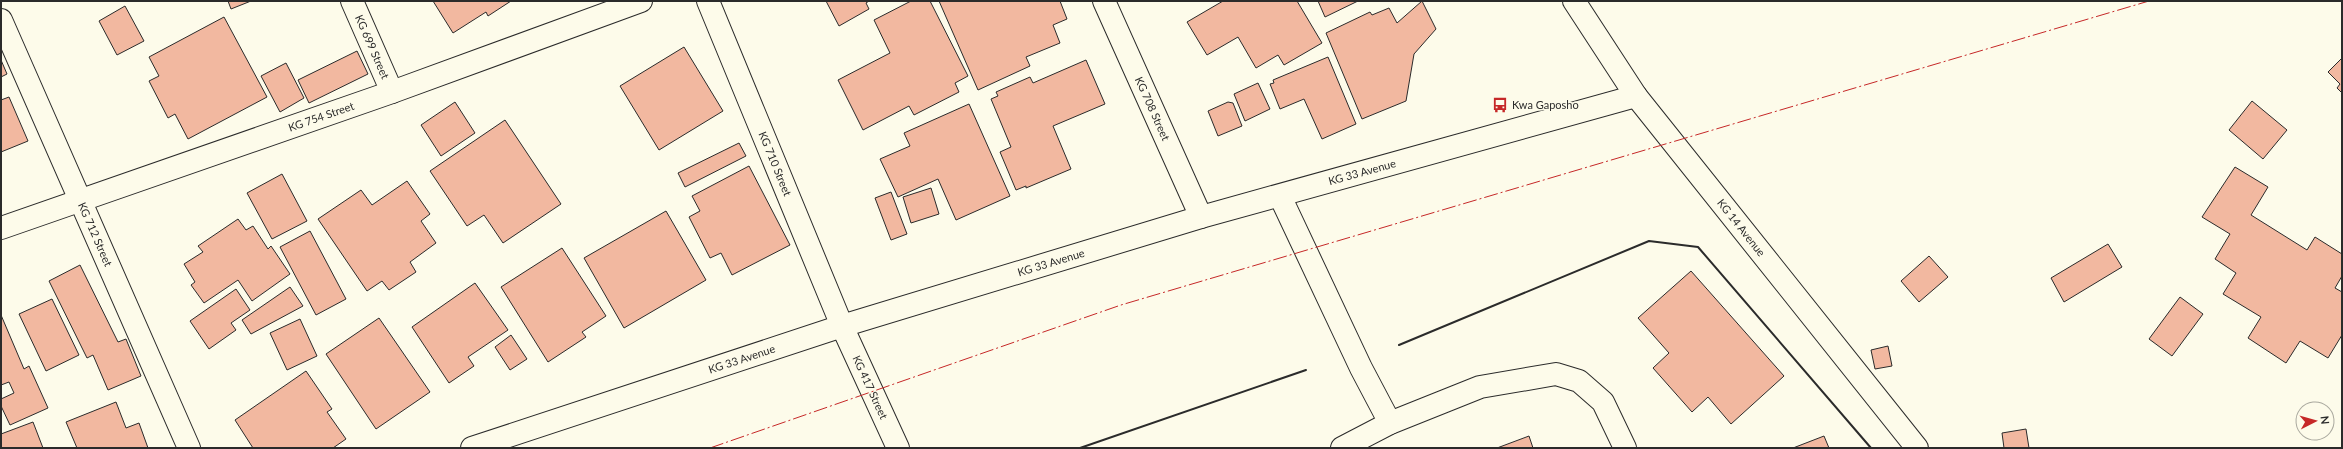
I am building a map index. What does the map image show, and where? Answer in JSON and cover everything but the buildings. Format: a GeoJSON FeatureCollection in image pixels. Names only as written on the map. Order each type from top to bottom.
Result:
{"type":"FeatureCollection","features":[{"type":"Feature","properties":{"kind":"street","name":"KG 699 Street"},"geometry":{"type":"LineString","coordinates":[[352,1],[392,92]]}},
{"type":"Feature","properties":{"kind":"street","name":"KG 754 Street"},"geometry":{"type":"LineString","coordinates":[[1,228],[392,92],[641,1]]}},
{"type":"Feature","properties":{"kind":"street","name":"KG 710 Street"},"geometry":{"type":"LineString","coordinates":[[708,1],[842,326]]}},
{"type":"Feature","properties":{"kind":"street","name":"KG 708 Street"},"geometry":{"type":"LineString","coordinates":[[1104,1],[1202,217]]}},
{"type":"Feature","properties":{"kind":"street","name":"KG 14 Avenue"},"geometry":{"type":"LineString","coordinates":[[1574,1],[1636,96],[1917,448]]}},
{"type":"Feature","properties":{"kind":"street","name":"KG 712 Street"},"geometry":{"type":"LineString","coordinates":[[1,20],[189,448]]}},
{"type":"Feature","properties":{"kind":"street","name":"KG 33 Avenue"},"geometry":{"type":"LineString","coordinates":[[472,448],[842,326],[1202,217],[1636,96]]}},
{"type":"Feature","properties":{"kind":"street"},"geometry":{"type":"LineString","coordinates":[[1280,196],[1361,368],[1390,423]]}},
{"type":"Feature","properties":{"kind":"street","name":"KG 417 Street"},"geometry":{"type":"LineString","coordinates":[[842,326],[898,448]]}},
{"type":"Feature","properties":{"kind":"street"},"geometry":{"type":"LineString","coordinates":[[1342,448],[1390,423],[1480,387],[1556,374],[1579,381],[1603,402],[1625,448]]}},
{"type":"Feature","properties":{"kind":"wall"},"geometry":{"type":"LineString","coordinates":[[1399,345],[1649,241],[1698,247],[1871,448]]}},
{"type":"Feature","properties":{"kind":"wall"},"geometry":{"type":"LineString","coordinates":[[1080,448],[1306,370]]}},
{"type":"Feature","properties":{"kind":"power"},"geometry":{"type":"LineString","coordinates":[[710,448],[1121,305],[2149,1]]}},
{"type":"Feature","properties":{"kind":"place","name":"Kwa Gaposho"},"geometry":{"type":"Point","coordinates":[1500,105]}}]}
